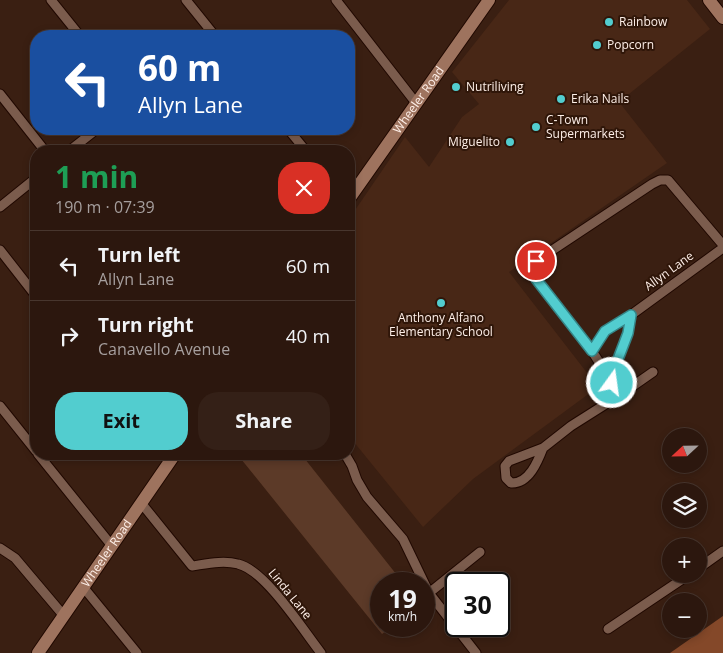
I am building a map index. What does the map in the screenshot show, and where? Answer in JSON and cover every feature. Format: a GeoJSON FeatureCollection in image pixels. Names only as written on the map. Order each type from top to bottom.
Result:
{"type":"FeatureCollection","features":[{"type":"Feature","properties":{"kind":"main road","name":"Wheeler Road"},"geometry":{"type":"LineString","coordinates":[[355,190],[489,0]]}},
{"type":"Feature","properties":{"kind":"main road"},"geometry":{"type":"LineString","coordinates":[[709,0],[723,18]]}},
{"type":"Feature","properties":{"kind":"main road","name":"Wheeler Road"},"geometry":{"type":"LineString","coordinates":[[38,653],[142,504],[167,460]]}},
{"type":"Feature","properties":{"kind":"street"},"geometry":{"type":"LineString","coordinates":[[51,0],[75,30]]}},
{"type":"Feature","properties":{"kind":"street"},"geometry":{"type":"LineString","coordinates":[[186,0],[210,30]]}},
{"type":"Feature","properties":{"kind":"street"},"geometry":{"type":"LineString","coordinates":[[336,0],[416,103]]}},
{"type":"Feature","properties":{"kind":"street"},"geometry":{"type":"LineString","coordinates":[[0,94],[30,132]]}},
{"type":"Feature","properties":{"kind":"street"},"geometry":{"type":"LineString","coordinates":[[32,135],[40,145]]}},
{"type":"Feature","properties":{"kind":"street"},"geometry":{"type":"LineString","coordinates":[[77,145],[90,135]]}},
{"type":"Feature","properties":{"kind":"street"},"geometry":{"type":"LineString","coordinates":[[293,135],[301,145]]}},
{"type":"Feature","properties":{"kind":"street"},"geometry":{"type":"LineString","coordinates":[[620,395],[592,351],[536,279],[532,269],[536,261],[660,180],[668,180],[723,246]]}},
{"type":"Feature","properties":{"kind":"street"},"geometry":{"type":"LineString","coordinates":[[0,207],[30,183]]}},
{"type":"Feature","properties":{"kind":"street","name":"Allyn Lane"},"geometry":{"type":"LineString","coordinates":[[592,351],[605,331],[631,315],[723,246]]}},
{"type":"Feature","properties":{"kind":"street"},"geometry":{"type":"LineString","coordinates":[[0,250],[30,288]]}},
{"type":"Feature","properties":{"kind":"street"},"geometry":{"type":"LineString","coordinates":[[610,380],[628,333],[631,315]]}},
{"type":"Feature","properties":{"kind":"street"},"geometry":{"type":"LineString","coordinates":[[543,448],[536,465],[522,481],[511,483],[506,478],[505,466],[509,461],[543,448],[571,426],[653,372]]}},
{"type":"Feature","properties":{"kind":"street"},"geometry":{"type":"LineString","coordinates":[[0,406],[30,444]]}},
{"type":"Feature","properties":{"kind":"street"},"geometry":{"type":"LineString","coordinates":[[43,460],[112,546]]}},
{"type":"Feature","properties":{"kind":"street"},"geometry":{"type":"LineString","coordinates":[[348,460],[367,497],[403,539],[419,572]]}},
{"type":"Feature","properties":{"kind":"street","name":"Linda Lane"},"geometry":{"type":"LineString","coordinates":[[142,504],[192,566],[221,562],[238,564],[253,570],[278,598],[321,653]]}},
{"type":"Feature","properties":{"kind":"street"},"geometry":{"type":"LineString","coordinates":[[0,548],[15,558],[64,616]]}},
{"type":"Feature","properties":{"kind":"street"},"geometry":{"type":"LineString","coordinates":[[707,562],[723,551]]}},
{"type":"Feature","properties":{"kind":"street"},"geometry":{"type":"LineString","coordinates":[[435,588],[480,552]]}},
{"type":"Feature","properties":{"kind":"street"},"geometry":{"type":"LineString","coordinates":[[608,629],[677,583]]}},
{"type":"Feature","properties":{"kind":"street"},"geometry":{"type":"LineString","coordinates":[[84,588],[137,653]]}},
{"type":"Feature","properties":{"kind":"street"},"geometry":{"type":"LineString","coordinates":[[435,601],[476,653]]}},
{"type":"Feature","properties":{"kind":"shaded area"},"geometry":{"type":"Polygon","coordinates":[[[509,0],[687,0],[710,29],[619,102],[667,163],[509,272],[598,387],[473,479],[423,527],[355,443],[355,210],[405,137],[429,167],[462,117],[479,104],[452,72],[509,0]]]}},
{"type":"Feature","properties":{"kind":"shaded area"},"geometry":{"type":"Polygon","coordinates":[[[242,460],[306,460],[394,572],[370,572],[370,619],[242,460]]]}},
{"type":"Feature","properties":{"kind":"shaded area"},"geometry":{"type":"Polygon","coordinates":[[[723,616],[723,653],[670,653],[691,638],[707,638],[707,627],[723,616]]]}},
{"type":"Feature","properties":{"kind":"place","name":"Rainbow"},"geometry":{"type":"Point","coordinates":[609,22]}},
{"type":"Feature","properties":{"kind":"place","name":"Popcorn"},"geometry":{"type":"Point","coordinates":[597,45]}},
{"type":"Feature","properties":{"kind":"place","name":"Nutriliving"},"geometry":{"type":"Point","coordinates":[456,87]}},
{"type":"Feature","properties":{"kind":"place","name":"Erika Nails"},"geometry":{"type":"Point","coordinates":[561,99]}},
{"type":"Feature","properties":{"kind":"place","name":"C‑Town Supermarkets"},"geometry":{"type":"Point","coordinates":[536,127]}},
{"type":"Feature","properties":{"kind":"place","name":"Miguelito"},"geometry":{"type":"Point","coordinates":[510,142]}},
{"type":"Feature","properties":{"kind":"place","name":"Anthony Alfano Elementary School"},"geometry":{"type":"Point","coordinates":[441,303]}},
{"type":"Feature","properties":{"kind":"route"},"geometry":{"type":"LineString","coordinates":[[536,261],[532,269],[536,279],[592,351],[605,331],[631,315],[628,333],[610,380],[612,383]]}}]}
